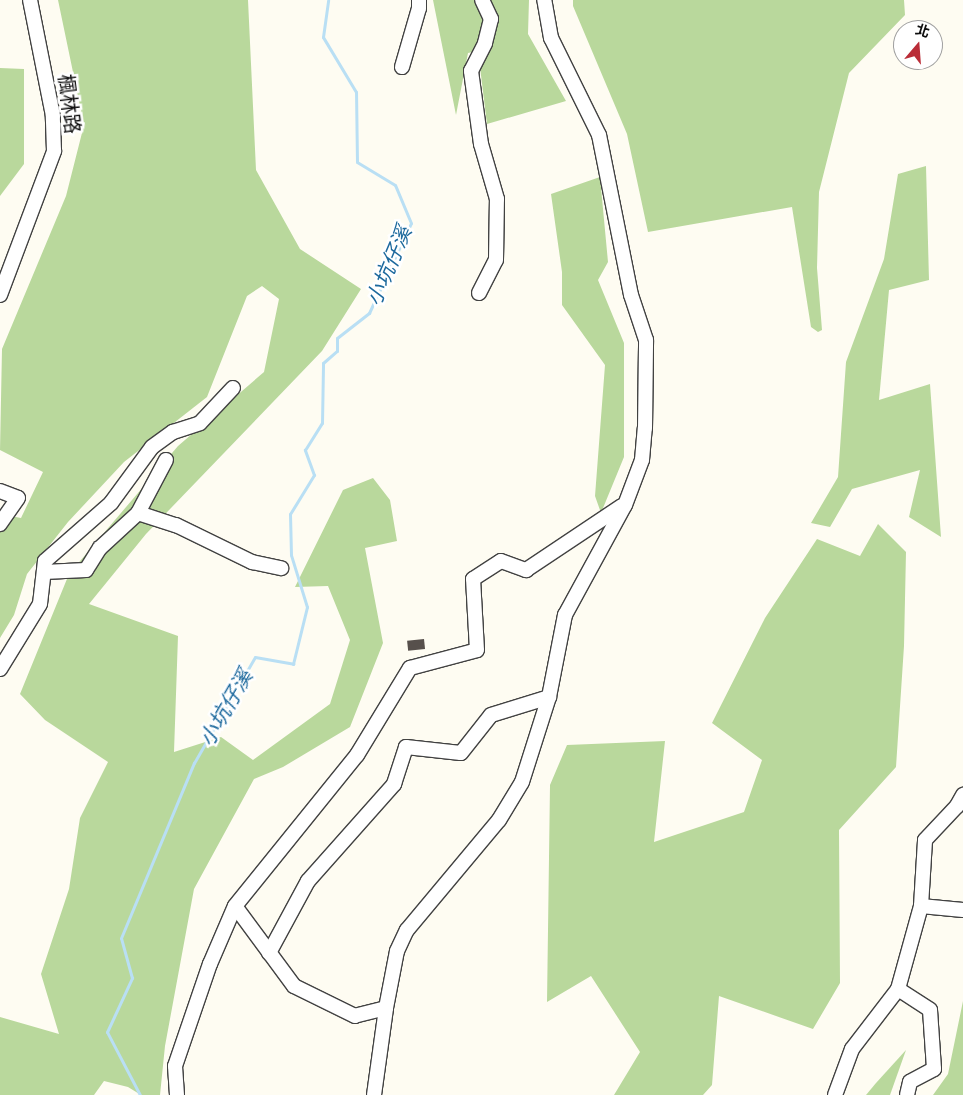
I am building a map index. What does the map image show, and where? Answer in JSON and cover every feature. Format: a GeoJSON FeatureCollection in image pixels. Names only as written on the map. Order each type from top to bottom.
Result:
{"type":"FeatureCollection","features":[{"type":"Feature","properties":{"kind":"street","name":"楓林路"},"geometry":{"type":"LineString","coordinates":[[0,295],[54,151],[53,116],[30,0]]}},
{"type":"Feature","properties":{"kind":"street"},"geometry":{"type":"LineString","coordinates":[[402,67],[419,8],[419,0]]}},
{"type":"Feature","properties":{"kind":"street"},"geometry":{"type":"LineString","coordinates":[[479,293],[496,260],[497,199],[481,144],[471,71],[485,43],[492,19],[482,0]]}},
{"type":"Feature","properties":{"kind":"street"},"geometry":{"type":"LineString","coordinates":[[374,1095],[386,1008],[398,951],[407,930],[499,820],[522,782],[549,697],[565,615],[624,505],[642,460],[645,428],[646,340],[631,295],[599,134],[551,38],[544,0]]}},
{"type":"Feature","properties":{"kind":"street"},"geometry":{"type":"LineString","coordinates":[[0,669],[40,604],[46,561],[111,503],[152,447],[173,432],[200,423],[233,388]]}},
{"type":"Feature","properties":{"kind":"street"},"geometry":{"type":"LineString","coordinates":[[44,572],[86,570],[100,548],[138,514],[166,460]]}},
{"type":"Feature","properties":{"kind":"street"},"geometry":{"type":"LineString","coordinates":[[0,491],[18,498],[0,524]]}},
{"type":"Feature","properties":{"kind":"street"},"geometry":{"type":"LineString","coordinates":[[177,1095],[175,1066],[210,964],[235,906],[357,755],[410,668],[477,650],[473,579],[501,561],[526,570],[624,505]]}},
{"type":"Feature","properties":{"kind":"street"},"geometry":{"type":"LineString","coordinates":[[138,514],[176,525],[252,562],[281,568]]}},
{"type":"Feature","properties":{"kind":"street"},"geometry":{"type":"LineString","coordinates":[[269,953],[308,881],[394,784],[406,747],[461,753],[491,716],[549,697]]}},
{"type":"Feature","properties":{"kind":"street"},"geometry":{"type":"LineString","coordinates":[[835,1095],[852,1048],[898,989],[920,906],[925,840],[957,806],[963,795]]}},
{"type":"Feature","properties":{"kind":"street"},"geometry":{"type":"LineString","coordinates":[[235,906],[294,986],[355,1016],[386,1008]]}},
{"type":"Feature","properties":{"kind":"street"},"geometry":{"type":"LineString","coordinates":[[920,906],[963,910]]}},
{"type":"Feature","properties":{"kind":"street"},"geometry":{"type":"LineString","coordinates":[[898,989],[930,1010],[934,1069],[910,1082],[907,1095]]}},
{"type":"Feature","properties":{"kind":"green space"},"geometry":{"type":"Polygon","coordinates":[[[58,0],[248,0],[256,170],[300,249],[361,289],[322,351],[146,534],[89,604],[178,636],[174,752],[221,737],[253,760],[330,704],[350,640],[328,586],[295,587],[343,490],[373,478],[390,500],[397,541],[365,548],[383,643],[350,727],[283,767],[254,779],[194,889],[165,1046],[160,1095],[141,1095],[128,1087],[104,1081],[94,1095],[0,1095],[0,1017],[59,1034],[41,974],[69,889],[80,818],[108,762],[45,720],[20,694],[69,574],[178,446],[264,372],[279,299],[262,286],[247,296],[207,397],[124,462],[68,522],[27,574],[14,615],[0,638],[0,514],[21,518],[43,472],[0,450],[2,349],[66,196],[84,125],[58,0]]]}},
{"type":"Feature","properties":{"kind":"green space"},"geometry":{"type":"Polygon","coordinates":[[[433,0],[529,0],[528,34],[566,101],[487,124],[478,51],[468,53],[456,115],[433,0]]]}},
{"type":"Feature","properties":{"kind":"green space"},"geometry":{"type":"Polygon","coordinates":[[[573,0],[904,0],[905,15],[900,20],[893,20],[893,27],[849,73],[819,192],[817,268],[822,330],[818,332],[811,327],[792,207],[648,232],[627,134],[573,6],[573,0]]]}},
{"type":"Feature","properties":{"kind":"green space"},"geometry":{"type":"Polygon","coordinates":[[[0,68],[24,69],[24,164],[0,196],[0,68]]]}},
{"type":"Feature","properties":{"kind":"green space"},"geometry":{"type":"Polygon","coordinates":[[[926,166],[929,280],[889,290],[879,400],[930,384],[941,537],[909,517],[920,470],[852,489],[830,527],[811,523],[838,477],[846,362],[884,259],[898,174],[926,166]]]}},
{"type":"Feature","properties":{"kind":"green space"},"geometry":{"type":"Polygon","coordinates":[[[600,177],[608,262],[598,280],[624,343],[624,457],[601,513],[595,496],[605,365],[562,305],[562,272],[551,194],[600,177]]]}},
{"type":"Feature","properties":{"kind":"green space"},"geometry":{"type":"Polygon","coordinates":[[[878,524],[906,552],[904,646],[896,767],[839,830],[840,983],[813,1029],[719,996],[712,1085],[703,1095],[614,1095],[640,1052],[591,976],[547,1002],[550,785],[567,745],[665,741],[654,842],[744,812],[762,760],[712,723],[765,618],[817,539],[860,556],[878,524]]]}},
{"type":"Feature","properties":{"kind":"green space"},"geometry":{"type":"Polygon","coordinates":[[[963,1001],[963,1095],[933,1095],[948,1074],[963,1001]]]}},
{"type":"Feature","properties":{"kind":"green space"},"geometry":{"type":"Polygon","coordinates":[[[906,1050],[890,1095],[866,1095],[876,1083],[906,1050]]]}},
{"type":"Feature","properties":{"kind":"building"},"geometry":{"type":"Polygon","coordinates":[[[424,639],[425,649],[408,651],[407,641],[424,639]]]}},
{"type":"Feature","properties":{"kind":"waterway","name":"小坑仔溪"},"geometry":{"type":"LineString","coordinates":[[140,1095],[107,1032],[132,978],[121,938],[194,763],[255,657],[293,664],[307,607],[291,555],[290,514],[314,475],[305,450],[322,423],[323,363],[337,351],[337,338],[369,313],[411,223],[395,185],[357,162],[356,92],[323,37],[328,0]]}}]}
